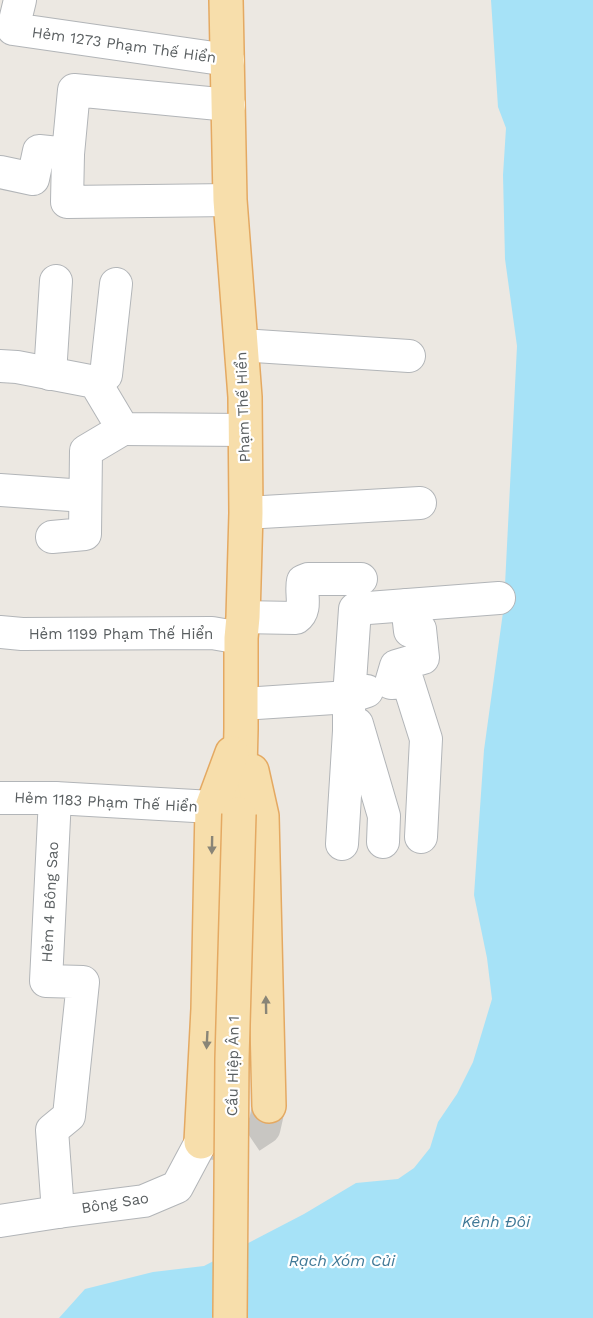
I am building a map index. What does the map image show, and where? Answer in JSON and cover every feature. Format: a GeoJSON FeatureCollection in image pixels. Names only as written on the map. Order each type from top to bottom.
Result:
{"type":"FeatureCollection","features":[{"type":"Feature","properties":{"kind":"main road","name":"Phạm Thế Hiển"},"geometry":{"type":"LineString","coordinates":[[226,0],[230,200],[245,397],[246,513],[242,717],[226,810]]}},
{"type":"Feature","properties":{"kind":"main road"},"geometry":{"type":"LineString","coordinates":[[242,717],[262,816],[269,1106]]}},
{"type":"Feature","properties":{"kind":"main road"},"geometry":{"type":"LineString","coordinates":[[201,1142],[208,1008],[226,810]]}},
{"type":"Feature","properties":{"kind":"main road","name":"Cầu Hiệp Ân 1"},"geometry":{"type":"LineString","coordinates":[[226,810],[232,1059],[230,1318]]}},
{"type":"Feature","properties":{"kind":"street","name":"Hẻm 1273 Phạm Thế Hiển"},"geometry":{"type":"LineString","coordinates":[[20,0],[13,29],[228,60]]}},
{"type":"Feature","properties":{"kind":"street"},"geometry":{"type":"LineString","coordinates":[[229,105],[74,90],[68,154],[67,202],[230,200]]}},
{"type":"Feature","properties":{"kind":"street"},"geometry":{"type":"LineString","coordinates":[[0,172],[33,179],[39,151],[68,154]]}},
{"type":"Feature","properties":{"kind":"street"},"geometry":{"type":"LineString","coordinates":[[50,374],[56,281]]}},
{"type":"Feature","properties":{"kind":"street"},"geometry":{"type":"LineString","coordinates":[[0,366],[95,382],[106,375],[116,284]]}},
{"type":"Feature","properties":{"kind":"street"},"geometry":{"type":"LineString","coordinates":[[241,345],[410,356]]}},
{"type":"Feature","properties":{"kind":"street"},"geometry":{"type":"LineString","coordinates":[[95,382],[123,429]]}},
{"type":"Feature","properties":{"kind":"street"},"geometry":{"type":"LineString","coordinates":[[52,537],[85,534],[86,451],[123,429],[245,430]]}},
{"type":"Feature","properties":{"kind":"street"},"geometry":{"type":"LineString","coordinates":[[0,490],[85,496]]}},
{"type":"Feature","properties":{"kind":"street"},"geometry":{"type":"LineString","coordinates":[[246,513],[420,503]]}},
{"type":"Feature","properties":{"kind":"street","name":"Hẻm 1199 Phạm Thế Hiển"},"geometry":{"type":"LineString","coordinates":[[0,632],[22,634],[212,633],[296,618],[303,610],[302,587],[303,581],[308,579],[361,579]]}},
{"type":"Feature","properties":{"kind":"street"},"geometry":{"type":"LineString","coordinates":[[342,844],[355,609],[499,598]]}},
{"type":"Feature","properties":{"kind":"street"},"geometry":{"type":"LineString","coordinates":[[391,683],[396,666],[423,658],[420,629],[410,631],[407,605]]}},
{"type":"Feature","properties":{"kind":"street"},"geometry":{"type":"LineString","coordinates":[[242,717],[349,698],[391,683],[408,682],[426,739],[421,837]]}},
{"type":"Feature","properties":{"kind":"street"},"geometry":{"type":"LineString","coordinates":[[349,698],[384,816],[383,842]]}},
{"type":"Feature","properties":{"kind":"street","name":"Hẻm 1183 Phạm Thế Hiển"},"geometry":{"type":"LineString","coordinates":[[0,798],[55,798],[226,810]]}},
{"type":"Feature","properties":{"kind":"street","name":"Hẻm 4 Bông Sao"},"geometry":{"type":"LineString","coordinates":[[55,798],[46,981],[83,982],[69,1116],[52,1130],[58,1212]]}},
{"type":"Feature","properties":{"kind":"street","name":"Bông Sao"},"geometry":{"type":"LineString","coordinates":[[0,1221],[144,1201],[177,1187],[201,1142]]}},
{"type":"Feature","properties":{"kind":"water","name":"Kênh Đôi"},"geometry":{"type":"Polygon","coordinates":[[[491,0],[593,0],[593,1318],[59,1318],[85,1289],[153,1272],[204,1266],[304,1214],[356,1183],[398,1179],[414,1168],[430,1148],[438,1122],[457,1094],[473,1062],[492,999],[487,958],[474,895],[484,750],[504,605],[517,346],[505,259],[503,175],[506,128],[498,107],[491,0]]]}},
{"type":"Feature","properties":{"kind":"tunnel"},"geometry":{"type":"LineString","coordinates":[[203,1142],[218,1144],[243,1142],[264,1128],[269,1106]]}},
{"type":"Feature","properties":{"kind":"water label","name":"Rạch Xóm Củi"},"geometry":{"type":"Point","coordinates":[342,1260]}}]}
